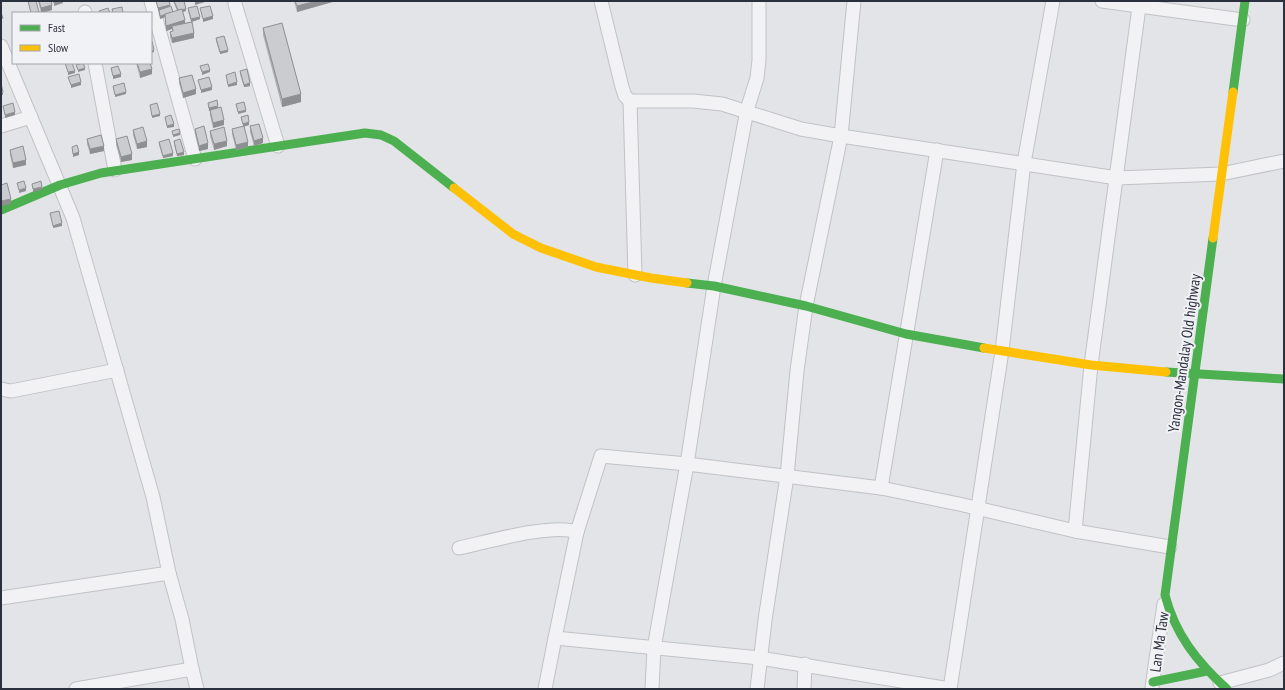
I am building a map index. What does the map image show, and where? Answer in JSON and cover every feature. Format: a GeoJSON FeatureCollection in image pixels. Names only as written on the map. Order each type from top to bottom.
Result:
{"type":"FeatureCollection","features":[{"type":"Feature","properties":{"kind":"street"},"geometry":{"type":"LineString","coordinates":[[151,1],[195,159]]}},
{"type":"Feature","properties":{"kind":"street"},"geometry":{"type":"LineString","coordinates":[[601,1],[622,87],[625,96],[630,101],[634,275]]}},
{"type":"Feature","properties":{"kind":"street"},"geometry":{"type":"LineString","coordinates":[[652,689],[654,648],[687,464],[714,286],[747,110],[757,78],[759,60],[759,1]]}},
{"type":"Feature","properties":{"kind":"street"},"geometry":{"type":"LineString","coordinates":[[757,689],[760,658],[787,476],[797,371],[806,306],[841,136],[854,1]]}},
{"type":"Feature","properties":{"kind":"street"},"geometry":{"type":"LineString","coordinates":[[555,638],[760,658],[805,664],[950,689],[1002,351],[1024,163],[1053,1]]}},
{"type":"Feature","properties":{"kind":"street"},"geometry":{"type":"LineString","coordinates":[[1102,1],[1243,20]]}},
{"type":"Feature","properties":{"kind":"street","name":"Yangon-Mandalay Old highway"},"geometry":{"type":"LineString","coordinates":[[1224,686],[1188,649],[1168,613],[1165,595],[1170,547],[1196,375],[1245,1]]}},
{"type":"Feature","properties":{"kind":"street"},"geometry":{"type":"LineString","coordinates":[[235,4],[278,146]]}},
{"type":"Feature","properties":{"kind":"street"},"geometry":{"type":"LineString","coordinates":[[1075,531],[1091,365],[1139,6]]}},
{"type":"Feature","properties":{"kind":"street"},"geometry":{"type":"LineString","coordinates":[[1,46],[73,218],[153,497],[169,573],[182,619],[197,689]]}},
{"type":"Feature","properties":{"kind":"street"},"geometry":{"type":"LineString","coordinates":[[95,64],[115,170]]}},
{"type":"Feature","properties":{"kind":"street"},"geometry":{"type":"LineString","coordinates":[[630,101],[693,101],[722,104],[747,110],[801,129],[1117,178],[1222,174],[1284,162]]}},
{"type":"Feature","properties":{"kind":"street"},"geometry":{"type":"LineString","coordinates":[[1,126],[31,117]]}},
{"type":"Feature","properties":{"kind":"street"},"geometry":{"type":"LineString","coordinates":[[1,210],[60,184],[115,170],[365,133],[381,135],[394,141],[513,234],[541,248],[596,267],[634,275],[714,286],[806,306],[906,334],[1002,351],[1091,365],[1196,375],[1284,379]]}},
{"type":"Feature","properties":{"kind":"street"},"geometry":{"type":"LineString","coordinates":[[881,488],[937,150]]}},
{"type":"Feature","properties":{"kind":"street"},"geometry":{"type":"LineString","coordinates":[[1,390],[11,391],[117,370]]}},
{"type":"Feature","properties":{"kind":"street"},"geometry":{"type":"LineString","coordinates":[[545,689],[577,532],[601,456],[687,464],[881,488],[978,508],[1075,531],[1170,547]]}},
{"type":"Feature","properties":{"kind":"street"},"geometry":{"type":"LineString","coordinates":[[459,548],[548,530],[569,529],[577,532]]}},
{"type":"Feature","properties":{"kind":"street"},"geometry":{"type":"LineString","coordinates":[[1,598],[169,573]]}},
{"type":"Feature","properties":{"kind":"street","name":"Lan Ma Taw"},"geometry":{"type":"LineString","coordinates":[[1153,686],[1165,595]]}},
{"type":"Feature","properties":{"kind":"street"},"geometry":{"type":"LineString","coordinates":[[1224,686],[1284,663]]}},
{"type":"Feature","properties":{"kind":"street"},"geometry":{"type":"LineString","coordinates":[[804,689],[805,664]]}},
{"type":"Feature","properties":{"kind":"street"},"geometry":{"type":"LineString","coordinates":[[76,689],[192,669]]}},
{"type":"Feature","properties":{"kind":"street"},"geometry":{"type":"LineString","coordinates":[[1153,686],[1208,671]]}},
{"type":"Feature","properties":{"kind":"building"},"geometry":{"type":"Polygon","coordinates":[[[28,1],[36,1],[39,12],[31,12],[28,1]]]}},
{"type":"Feature","properties":{"kind":"building"},"geometry":{"type":"Polygon","coordinates":[[[39,1],[51,1],[52,5],[41,8],[39,1]]]}},
{"type":"Feature","properties":{"kind":"building"},"geometry":{"type":"Polygon","coordinates":[[[156,1],[169,1],[170,5],[158,8],[156,1]]]}},
{"type":"Feature","properties":{"kind":"building"},"geometry":{"type":"Polygon","coordinates":[[[174,1],[184,1],[186,9],[178,10],[174,1]]]}},
{"type":"Feature","properties":{"kind":"building"},"geometry":{"type":"Polygon","coordinates":[[[295,1],[317,1],[297,6],[295,1]]]}},
{"type":"Feature","properties":{"kind":"building"},"geometry":{"type":"Polygon","coordinates":[[[171,6],[173,12],[160,16],[159,10],[171,6]]]}},
{"type":"Feature","properties":{"kind":"building"},"geometry":{"type":"Polygon","coordinates":[[[197,6],[200,17],[191,19],[188,8],[197,6]]]}},
{"type":"Feature","properties":{"kind":"building"},"geometry":{"type":"Polygon","coordinates":[[[210,6],[213,16],[203,19],[200,8],[210,6]]]}},
{"type":"Feature","properties":{"kind":"building"},"geometry":{"type":"Polygon","coordinates":[[[122,7],[123,12],[113,12],[112,9],[122,7]]]}},
{"type":"Feature","properties":{"kind":"building"},"geometry":{"type":"Polygon","coordinates":[[[108,8],[110,12],[100,12],[108,8]]]}},
{"type":"Feature","properties":{"kind":"building"},"geometry":{"type":"Polygon","coordinates":[[[182,9],[185,20],[166,26],[165,14],[182,9]]]}},
{"type":"Feature","properties":{"kind":"building"},"geometry":{"type":"Polygon","coordinates":[[[192,22],[194,33],[172,38],[170,32],[173,31],[172,26],[192,22]]]}},
{"type":"Feature","properties":{"kind":"building"},"geometry":{"type":"Polygon","coordinates":[[[282,23],[301,94],[282,99],[263,28],[282,23]]]}},
{"type":"Feature","properties":{"kind":"building"},"geometry":{"type":"Polygon","coordinates":[[[224,36],[228,50],[220,52],[216,38],[224,36]]]}},
{"type":"Feature","properties":{"kind":"building"},"geometry":{"type":"Polygon","coordinates":[[[65,64],[72,64],[75,71],[68,72],[65,64]]]}},
{"type":"Feature","properties":{"kind":"building"},"geometry":{"type":"Polygon","coordinates":[[[83,64],[85,68],[78,70],[76,65],[83,64]]]}},
{"type":"Feature","properties":{"kind":"building"},"geometry":{"type":"Polygon","coordinates":[[[137,64],[150,64],[152,69],[140,72],[137,64]]]}},
{"type":"Feature","properties":{"kind":"building"},"geometry":{"type":"Polygon","coordinates":[[[208,64],[210,70],[202,72],[200,66],[208,64]]]}},
{"type":"Feature","properties":{"kind":"building"},"geometry":{"type":"Polygon","coordinates":[[[118,66],[121,74],[113,76],[111,68],[118,66]]]}},
{"type":"Feature","properties":{"kind":"building"},"geometry":{"type":"Polygon","coordinates":[[[247,69],[250,83],[244,85],[240,71],[247,69]]]}},
{"type":"Feature","properties":{"kind":"building"},"geometry":{"type":"Polygon","coordinates":[[[235,72],[237,82],[228,85],[226,75],[235,72]]]}},
{"type":"Feature","properties":{"kind":"building"},"geometry":{"type":"Polygon","coordinates":[[[79,74],[81,82],[71,85],[68,77],[79,74]]]}},
{"type":"Feature","properties":{"kind":"building"},"geometry":{"type":"Polygon","coordinates":[[[192,75],[196,89],[183,93],[179,78],[192,75]]]}},
{"type":"Feature","properties":{"kind":"building"},"geometry":{"type":"Polygon","coordinates":[[[209,77],[212,87],[201,90],[198,80],[209,77]]]}},
{"type":"Feature","properties":{"kind":"building"},"geometry":{"type":"Polygon","coordinates":[[[124,83],[126,92],[115,95],[113,86],[124,83]]]}},
{"type":"Feature","properties":{"kind":"building"},"geometry":{"type":"Polygon","coordinates":[[[217,100],[218,106],[209,108],[208,103],[217,100]]]}},
{"type":"Feature","properties":{"kind":"building"},"geometry":{"type":"Polygon","coordinates":[[[244,102],[246,110],[238,112],[236,104],[244,102]]]}},
{"type":"Feature","properties":{"kind":"building"},"geometry":{"type":"Polygon","coordinates":[[[13,103],[15,112],[5,115],[3,106],[13,103]]]}},
{"type":"Feature","properties":{"kind":"building"},"geometry":{"type":"Polygon","coordinates":[[[157,103],[160,114],[152,116],[150,105],[157,103]]]}},
{"type":"Feature","properties":{"kind":"building"},"geometry":{"type":"Polygon","coordinates":[[[221,107],[224,120],[213,123],[210,110],[221,107]]]}},
{"type":"Feature","properties":{"kind":"building"},"geometry":{"type":"Polygon","coordinates":[[[171,115],[174,124],[167,126],[165,117],[171,115]]]}},
{"type":"Feature","properties":{"kind":"building"},"geometry":{"type":"Polygon","coordinates":[[[248,115],[249,122],[243,124],[241,117],[248,115]]]}},
{"type":"Feature","properties":{"kind":"building"},"geometry":{"type":"Polygon","coordinates":[[[259,124],[263,138],[254,141],[250,126],[259,124]]]}},
{"type":"Feature","properties":{"kind":"building"},"geometry":{"type":"Polygon","coordinates":[[[204,126],[208,143],[199,146],[195,129],[204,126]]]}},
{"type":"Feature","properties":{"kind":"building"},"geometry":{"type":"Polygon","coordinates":[[[244,126],[248,142],[236,145],[232,129],[244,126]]]}},
{"type":"Feature","properties":{"kind":"building"},"geometry":{"type":"Polygon","coordinates":[[[143,127],[147,141],[137,144],[133,130],[143,127]]]}},
{"type":"Feature","properties":{"kind":"building"},"geometry":{"type":"Polygon","coordinates":[[[224,127],[227,141],[214,144],[210,131],[224,127]]]}},
{"type":"Feature","properties":{"kind":"building"},"geometry":{"type":"Polygon","coordinates":[[[179,129],[180,133],[173,135],[172,131],[179,129]]]}},
{"type":"Feature","properties":{"kind":"building"},"geometry":{"type":"Polygon","coordinates":[[[101,135],[104,146],[90,149],[87,139],[101,135]]]}},
{"type":"Feature","properties":{"kind":"building"},"geometry":{"type":"Polygon","coordinates":[[[127,136],[132,154],[121,157],[116,139],[127,136]]]}},
{"type":"Feature","properties":{"kind":"building"},"geometry":{"type":"Polygon","coordinates":[[[169,139],[173,153],[163,156],[159,142],[169,139]]]}},
{"type":"Feature","properties":{"kind":"building"},"geometry":{"type":"Polygon","coordinates":[[[180,139],[184,152],[177,154],[174,141],[180,139]]]}},
{"type":"Feature","properties":{"kind":"building"},"geometry":{"type":"Polygon","coordinates":[[[77,145],[79,152],[73,154],[72,147],[77,145]]]}},
{"type":"Feature","properties":{"kind":"building"},"geometry":{"type":"Polygon","coordinates":[[[23,146],[26,160],[13,163],[10,150],[23,146]]]}},
{"type":"Feature","properties":{"kind":"building"},"geometry":{"type":"Polygon","coordinates":[[[24,181],[26,188],[19,190],[17,183],[24,181]]]}},
{"type":"Feature","properties":{"kind":"building"},"geometry":{"type":"Polygon","coordinates":[[[41,181],[42,187],[33,189],[32,184],[41,181]]]}},
{"type":"Feature","properties":{"kind":"building"},"geometry":{"type":"Polygon","coordinates":[[[7,183],[11,199],[1,201],[1,185],[7,183]]]}},
{"type":"Feature","properties":{"kind":"building"},"geometry":{"type":"Polygon","coordinates":[[[59,211],[62,223],[53,226],[50,213],[59,211]]]}},
{"type":"Feature","properties":{"kind":"traffic: fast"},"geometry":{"type":"LineString","coordinates":[[1233,92],[1245,1]]}},
{"type":"Feature","properties":{"kind":"traffic: fast"},"geometry":{"type":"LineString","coordinates":[[1,210],[60,185],[101,173],[365,133],[381,135],[394,141],[454,188]]}},
{"type":"Feature","properties":{"kind":"traffic: fast"},"geometry":{"type":"LineString","coordinates":[[1213,238],[1165,595],[1169,609],[1181,635],[1188,646],[1206,668],[1227,689]]}},
{"type":"Feature","properties":{"kind":"traffic: fast"},"geometry":{"type":"LineString","coordinates":[[687,283],[714,286],[806,306],[906,334],[984,348]]}},
{"type":"Feature","properties":{"kind":"traffic: fast"},"geometry":{"type":"LineString","coordinates":[[1166,372],[1284,379]]}},
{"type":"Feature","properties":{"kind":"traffic: fast"},"geometry":{"type":"LineString","coordinates":[[1153,682],[1207,671]]}},
{"type":"Feature","properties":{"kind":"traffic: slow"},"geometry":{"type":"LineString","coordinates":[[1213,238],[1233,92]]}},
{"type":"Feature","properties":{"kind":"traffic: slow"},"geometry":{"type":"LineString","coordinates":[[454,188],[513,234],[541,248],[596,267],[651,278],[687,283]]}},
{"type":"Feature","properties":{"kind":"traffic: slow"},"geometry":{"type":"LineString","coordinates":[[984,348],[1091,365],[1166,372]]}}]}
